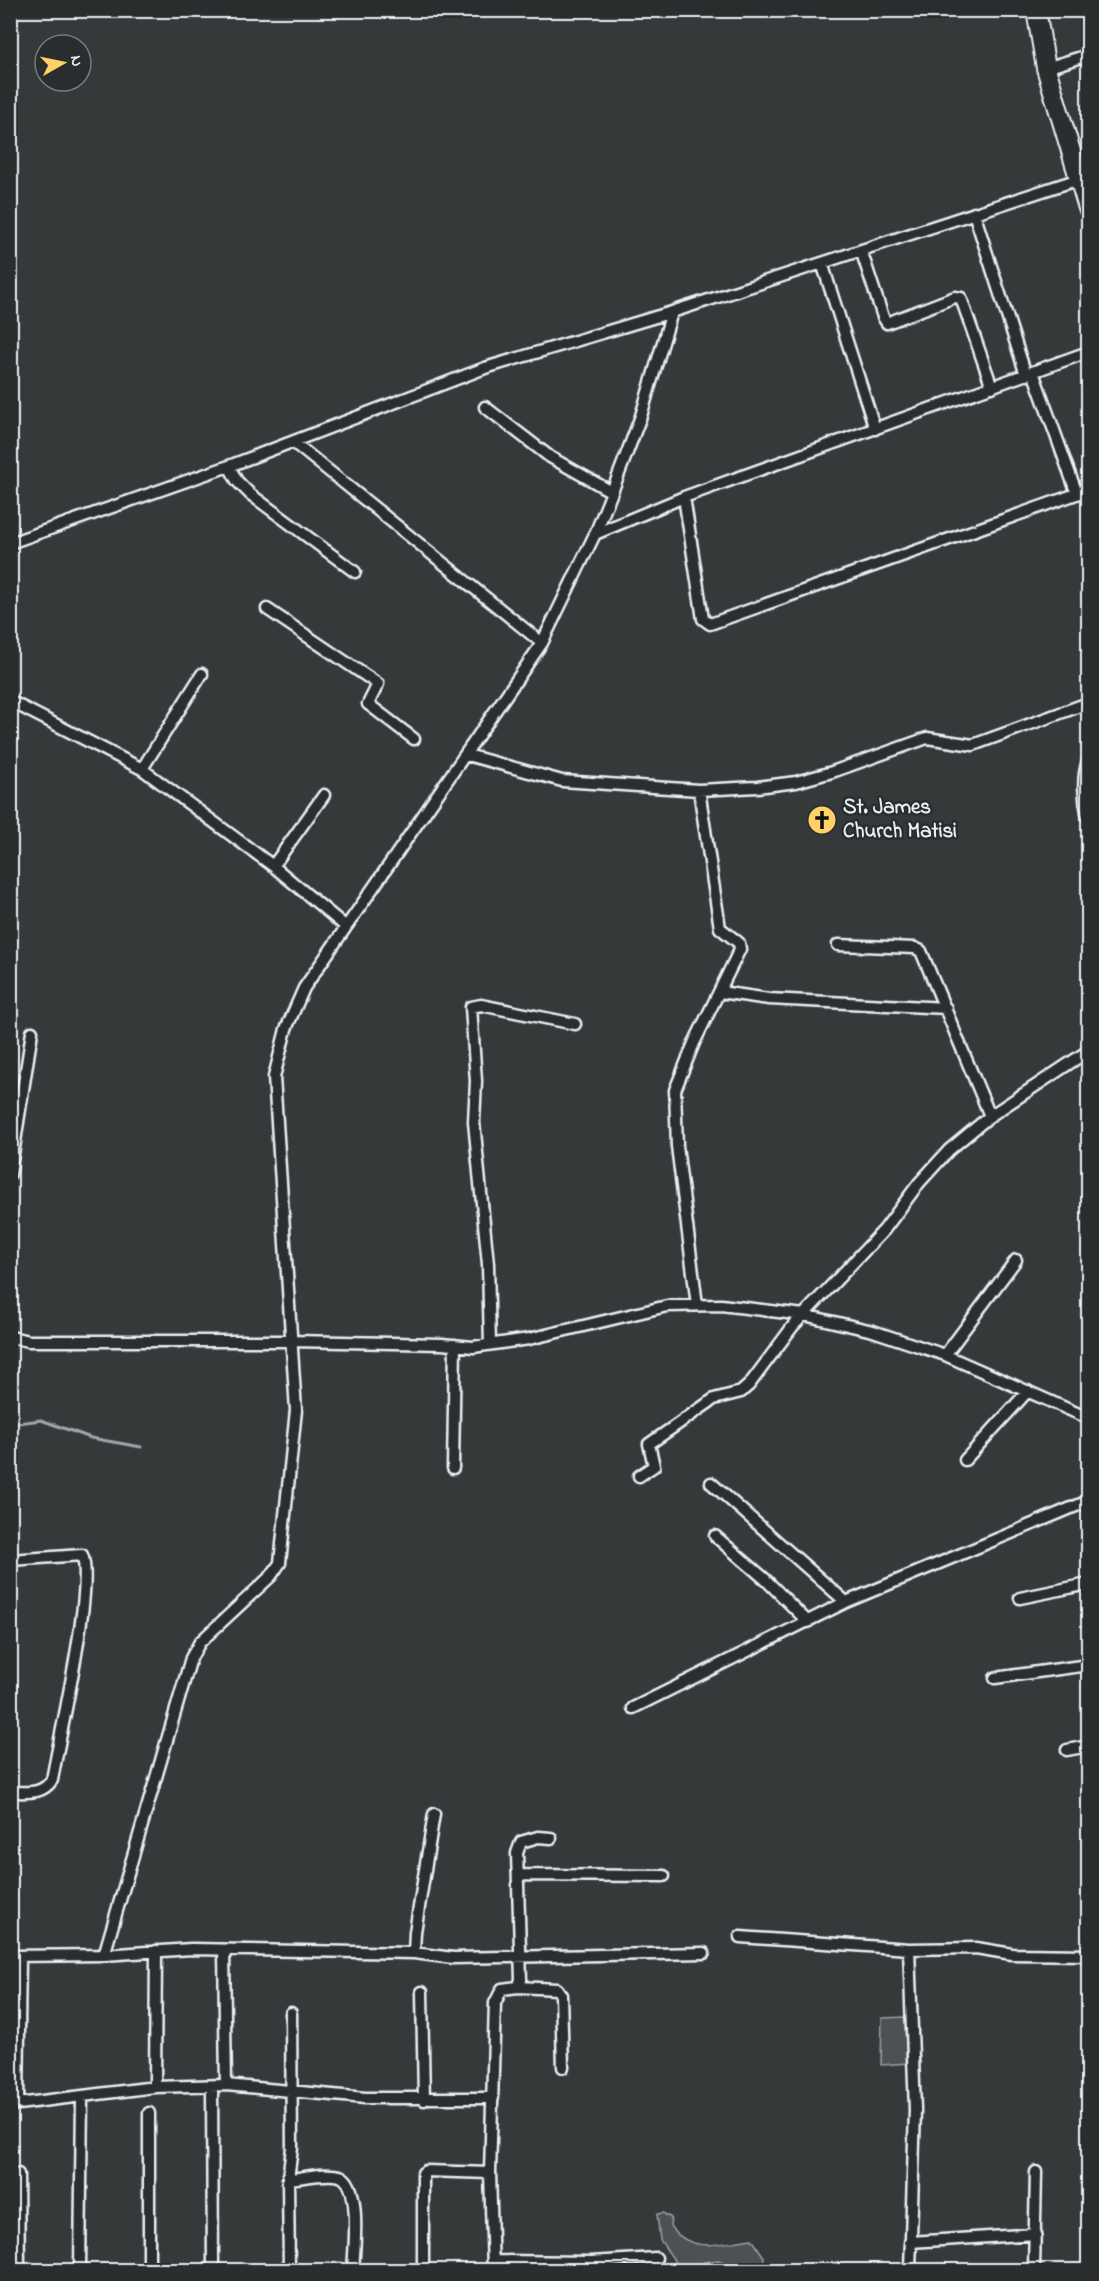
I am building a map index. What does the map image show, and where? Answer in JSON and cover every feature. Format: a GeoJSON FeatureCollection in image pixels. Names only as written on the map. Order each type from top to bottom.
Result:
{"type":"FeatureCollection","features":[{"type":"Feature","properties":{"kind":"highway"},"geometry":{"type":"LineString","coordinates":[[1036,10],[1046,68],[1081,159],[1079,179],[1089,208]]}},
{"type":"Feature","properties":{"kind":"street"},"geometry":{"type":"LineString","coordinates":[[1046,68],[1089,55]]}},
{"type":"Feature","properties":{"kind":"street"},"geometry":{"type":"LineString","coordinates":[[10,543],[229,466],[485,368],[672,312],[1079,179]]}},
{"type":"Feature","properties":{"kind":"street"},"geometry":{"type":"LineString","coordinates":[[684,497],[703,619],[710,624],[1080,493],[1030,374],[974,213]]}},
{"type":"Feature","properties":{"kind":"street"},"geometry":{"type":"LineString","coordinates":[[861,250],[887,323],[956,297],[961,298],[992,387]]}},
{"type":"Feature","properties":{"kind":"street"},"geometry":{"type":"LineString","coordinates":[[822,263],[875,429]]}},
{"type":"Feature","properties":{"kind":"street"},"geometry":{"type":"LineString","coordinates":[[104,1954],[191,1658],[200,1642],[271,1576],[280,1563],[296,1410],[274,1077],[286,1029],[304,988],[345,926],[467,755],[542,643],[595,534],[612,492],[641,416],[672,312]]}},
{"type":"Feature","properties":{"kind":"street"},"geometry":{"type":"LineString","coordinates":[[595,534],[684,497],[1089,352]]}},
{"type":"Feature","properties":{"kind":"street"},"geometry":{"type":"LineString","coordinates":[[485,407],[550,457],[612,492]]}},
{"type":"Feature","properties":{"kind":"street"},"geometry":{"type":"LineString","coordinates":[[293,442],[542,643]]}},
{"type":"Feature","properties":{"kind":"street"},"geometry":{"type":"LineString","coordinates":[[229,466],[237,482],[250,494],[355,573]]}},
{"type":"Feature","properties":{"kind":"street"},"geometry":{"type":"LineString","coordinates":[[267,609],[378,684],[368,704],[414,739]]}},
{"type":"Feature","properties":{"kind":"street"},"geometry":{"type":"LineString","coordinates":[[141,769],[202,674]]}},
{"type":"Feature","properties":{"kind":"street"},"geometry":{"type":"LineString","coordinates":[[10,701],[141,769],[273,866],[345,926]]}},
{"type":"Feature","properties":{"kind":"street"},"geometry":{"type":"LineString","coordinates":[[467,755],[562,782],[699,790],[757,787],[795,782],[832,772],[927,738],[973,745],[1089,703]]}},
{"type":"Feature","properties":{"kind":"street"},"geometry":{"type":"LineString","coordinates":[[1089,761],[1085,806],[1089,817]]}},
{"type":"Feature","properties":{"kind":"street"},"geometry":{"type":"LineString","coordinates":[[697,1305],[677,1146],[675,1090],[694,1043],[738,956],[740,946],[720,928],[699,790]]}},
{"type":"Feature","properties":{"kind":"street"},"geometry":{"type":"LineString","coordinates":[[273,866],[324,795]]}},
{"type":"Feature","properties":{"kind":"street"},"geometry":{"type":"LineString","coordinates":[[838,945],[915,948],[921,951],[990,1116]]}},
{"type":"Feature","properties":{"kind":"street"},"geometry":{"type":"LineString","coordinates":[[720,992],[769,999],[946,1008]]}},
{"type":"Feature","properties":{"kind":"street"},"geometry":{"type":"LineString","coordinates":[[490,1344],[488,1264],[474,1122],[476,1081],[471,1007],[481,1005],[575,1024]]}},
{"type":"Feature","properties":{"kind":"street"},"geometry":{"type":"LineString","coordinates":[[10,1174],[32,1032]]}},
{"type":"Feature","properties":{"kind":"street"},"geometry":{"type":"LineString","coordinates":[[639,1476],[654,1466],[649,1444],[714,1399],[741,1392],[804,1315],[885,1230],[941,1158],[990,1116],[1089,1051]]}},
{"type":"Feature","properties":{"kind":"street"},"geometry":{"type":"LineString","coordinates":[[945,1355],[1016,1260]]}},
{"type":"Feature","properties":{"kind":"street"},"geometry":{"type":"LineString","coordinates":[[10,1337],[29,1341],[292,1341],[473,1347],[529,1339],[667,1306],[697,1305],[804,1315],[873,1331],[945,1355],[1089,1418]]}},
{"type":"Feature","properties":{"kind":"street"},"geometry":{"type":"LineString","coordinates":[[453,1468],[455,1345]]}},
{"type":"Feature","properties":{"kind":"street"},"geometry":{"type":"LineString","coordinates":[[965,1460],[1028,1391]]}},
{"type":"Feature","properties":{"kind":"street"},"geometry":{"type":"LineString","coordinates":[[711,1483],[846,1602]]}},
{"type":"Feature","properties":{"kind":"street"},"geometry":{"type":"LineString","coordinates":[[633,1708],[846,1602],[1089,1501]]}},
{"type":"Feature","properties":{"kind":"street"},"geometry":{"type":"LineString","coordinates":[[715,1536],[765,1579],[808,1622]]}},
{"type":"Feature","properties":{"kind":"street"},"geometry":{"type":"LineString","coordinates":[[10,1560],[82,1555],[84,1576],[82,1618],[52,1780],[46,1789],[34,1792],[10,1792]]}},
{"type":"Feature","properties":{"kind":"street"},"geometry":{"type":"LineString","coordinates":[[1020,1598],[1089,1584]]}},
{"type":"Feature","properties":{"kind":"street"},"geometry":{"type":"LineString","coordinates":[[995,1678],[1089,1665]]}},
{"type":"Feature","properties":{"kind":"street"},"geometry":{"type":"LineString","coordinates":[[1067,1750],[1089,1746]]}},
{"type":"Feature","properties":{"kind":"street"},"geometry":{"type":"LineString","coordinates":[[414,1953],[415,1932],[434,1814]]}},
{"type":"Feature","properties":{"kind":"street"},"geometry":{"type":"LineString","coordinates":[[518,1986],[521,1980],[518,1956],[517,1853],[520,1842],[538,1837],[552,1838]]}},
{"type":"Feature","properties":{"kind":"street"},"geometry":{"type":"LineString","coordinates":[[518,1875],[664,1876]]}},
{"type":"Feature","properties":{"kind":"street"},"geometry":{"type":"LineString","coordinates":[[740,1937],[909,1949],[976,1948],[1012,1954],[1089,1955]]}},
{"type":"Feature","properties":{"kind":"street"},"geometry":{"type":"LineString","coordinates":[[909,1949],[915,2110],[910,2271]]}},
{"type":"Feature","properties":{"kind":"street"},"geometry":{"type":"LineString","coordinates":[[224,1950],[226,2085]]}},
{"type":"Feature","properties":{"kind":"street"},"geometry":{"type":"LineString","coordinates":[[493,2098],[424,2100],[365,2098],[226,2085],[155,2087],[14,2105],[15,1956],[224,1950],[414,1953],[453,1958],[705,1953]]}},
{"type":"Feature","properties":{"kind":"street"},"geometry":{"type":"LineString","coordinates":[[155,2087],[156,1952]]}},
{"type":"Feature","properties":{"kind":"street"},"geometry":{"type":"LineString","coordinates":[[563,2067],[561,1995],[557,1989],[518,1986],[502,1989],[495,2003],[490,2173],[493,2266],[592,2266],[656,2258]]}},
{"type":"Feature","properties":{"kind":"street"},"geometry":{"type":"LineString","coordinates":[[422,1992],[424,2100]]}},
{"type":"Feature","properties":{"kind":"street"},"geometry":{"type":"LineString","coordinates":[[289,2271],[288,2179],[292,2164],[291,2013]]}},
{"type":"Feature","properties":{"kind":"street"},"geometry":{"type":"LineString","coordinates":[[212,2086],[213,2271]]}},
{"type":"Feature","properties":{"kind":"street"},"geometry":{"type":"LineString","coordinates":[[80,2271],[82,2098]]}},
{"type":"Feature","properties":{"kind":"street"},"geometry":{"type":"LineString","coordinates":[[149,2113],[149,2271]]}},
{"type":"Feature","properties":{"kind":"street"},"geometry":{"type":"LineString","coordinates":[[423,2271],[423,2174],[426,2171],[490,2173]]}},
{"type":"Feature","properties":{"kind":"street"},"geometry":{"type":"LineString","coordinates":[[1034,2271],[1036,2172]]}},
{"type":"Feature","properties":{"kind":"street"},"geometry":{"type":"LineString","coordinates":[[18,2174],[19,2271]]}},
{"type":"Feature","properties":{"kind":"street"},"geometry":{"type":"LineString","coordinates":[[288,2179],[337,2176],[348,2182],[354,2196],[353,2271]]}},
{"type":"Feature","properties":{"kind":"street"},"geometry":{"type":"LineString","coordinates":[[910,2242],[1036,2234]]}},
{"type":"Feature","properties":{"kind":"shaded area"},"geometry":{"type":"Polygon","coordinates":[[[906,2017],[909,2063],[881,2065],[882,2018],[906,2017]]]}},
{"type":"Feature","properties":{"kind":"shaded area"},"geometry":{"type":"Polygon","coordinates":[[[663,2213],[671,2218],[670,2226],[679,2235],[697,2244],[718,2244],[752,2239],[764,2257],[762,2270],[737,2270],[719,2260],[704,2262],[704,2270],[675,2270],[674,2260],[660,2240],[657,2214],[663,2213]]]}},
{"type":"Feature","properties":{"kind":"waterway"},"geometry":{"type":"LineString","coordinates":[[10,1424],[41,1420],[91,1438],[141,1447]]}},
{"type":"Feature","properties":{"kind":"place","name":"St. James Church Matisi"},"geometry":{"type":"Point","coordinates":[822,820]}}]}
